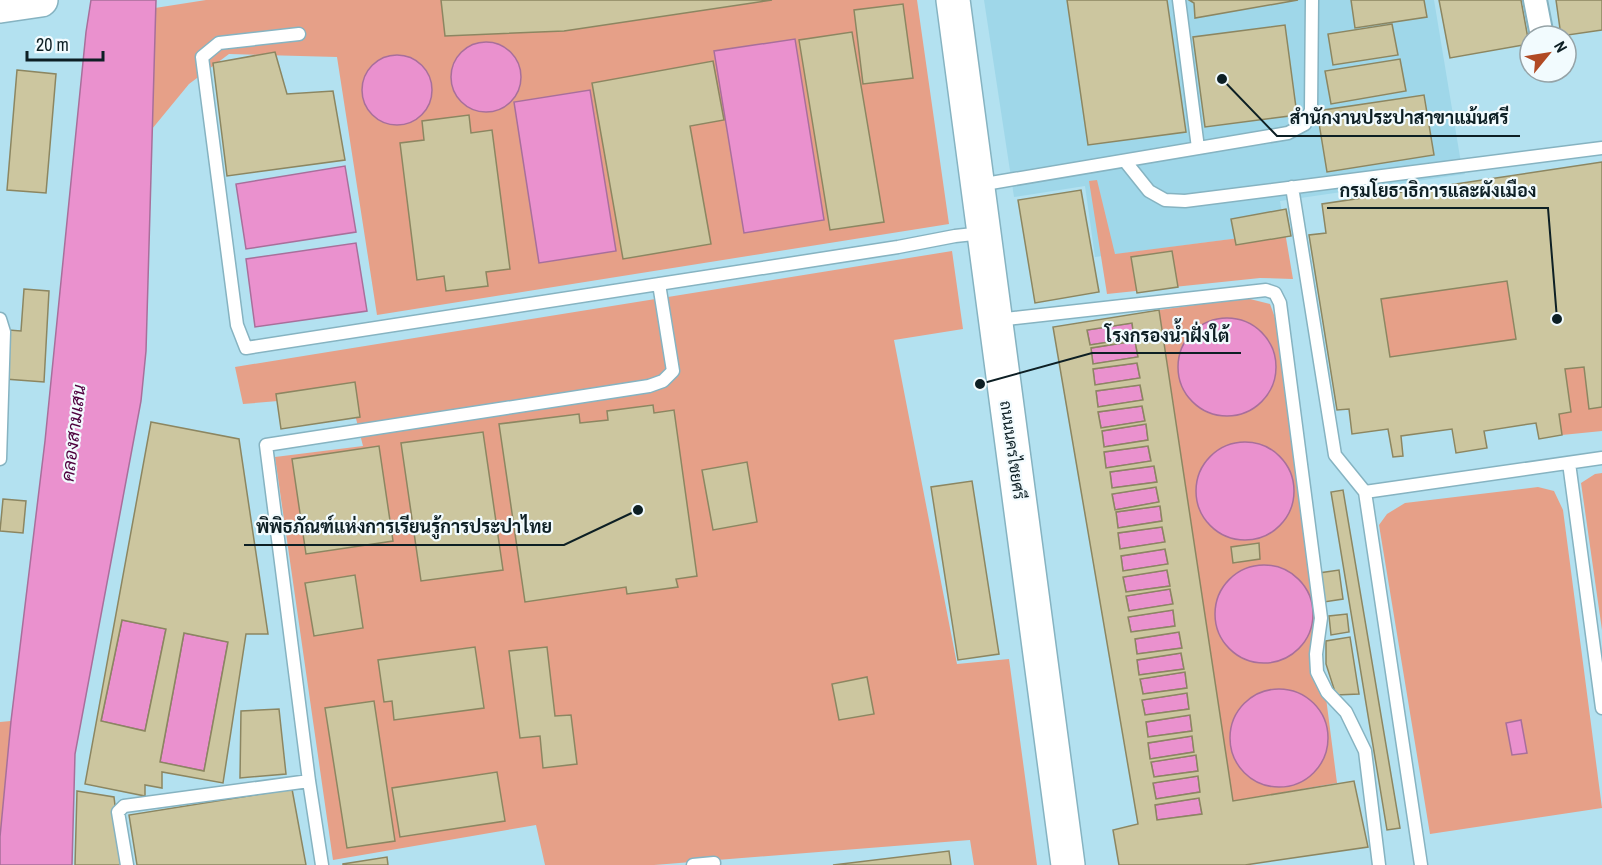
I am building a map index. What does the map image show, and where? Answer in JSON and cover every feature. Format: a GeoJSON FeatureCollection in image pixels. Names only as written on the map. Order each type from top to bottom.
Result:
{"type":"FeatureCollection","features":[{"type":"Feature","properties":{"kind":"main road"},"geometry":{"type":"LineString","coordinates":[[0,6],[41,0]]}},
{"type":"Feature","properties":{"kind":"main road","name":"ถนนนครไชยศรี"},"geometry":{"type":"LineString","coordinates":[[953,0],[1068,865]]}},
{"type":"Feature","properties":{"kind":"street"},"geometry":{"type":"LineString","coordinates":[[1535,0],[1540,24]]}},
{"type":"Feature","properties":{"kind":"lane"},"geometry":{"type":"LineString","coordinates":[[1179,0],[1198,148]]}},
{"type":"Feature","properties":{"kind":"lane"},"geometry":{"type":"LineString","coordinates":[[978,185],[1288,133],[1305,124],[1311,110],[1312,0]]}},
{"type":"Feature","properties":{"kind":"lane"},"geometry":{"type":"LineString","coordinates":[[299,34],[219,43],[202,57],[237,325],[246,348],[984,233]]}},
{"type":"Feature","properties":{"kind":"lane"},"geometry":{"type":"LineString","coordinates":[[1125,161],[1149,190],[1164,200],[1185,201],[1602,148]]}},
{"type":"Feature","properties":{"kind":"lane"},"geometry":{"type":"LineString","coordinates":[[1292,187],[1335,454],[1365,492],[1421,865]]}},
{"type":"Feature","properties":{"kind":"lane"},"geometry":{"type":"LineString","coordinates":[[322,865],[266,445],[649,386],[663,381],[674,371],[659,284]]}},
{"type":"Feature","properties":{"kind":"lane"},"geometry":{"type":"LineString","coordinates":[[995,320],[1266,290],[1275,292],[1280,303],[1321,618],[1316,654],[1317,672],[1328,692],[1346,712],[1365,751],[1379,865]]}},
{"type":"Feature","properties":{"kind":"lane"},"geometry":{"type":"LineString","coordinates":[[0,319],[4,332],[0,459]]}},
{"type":"Feature","properties":{"kind":"lane"},"geometry":{"type":"LineString","coordinates":[[1365,492],[1602,458]]}},
{"type":"Feature","properties":{"kind":"lane"},"geometry":{"type":"LineString","coordinates":[[1569,463],[1602,708]]}},
{"type":"Feature","properties":{"kind":"lane"},"geometry":{"type":"LineString","coordinates":[[127,865],[118,812],[124,806],[309,781]]}},
{"type":"Feature","properties":{"kind":"lane"},"geometry":{"type":"LineString","coordinates":[[693,865],[714,862]]}},
{"type":"Feature","properties":{"kind":"shaded area"},"geometry":{"type":"Polygon","coordinates":[[[206,0],[917,0],[949,224],[377,315],[337,57],[229,54],[189,84],[152,129],[155,8],[206,0]]]}},
{"type":"Feature","properties":{"kind":"shaded area"},"geometry":{"type":"Polygon","coordinates":[[[984,0],[1434,0],[1460,157],[1465,174],[1280,201],[1285,232],[1095,257],[1085,186],[1014,197],[984,0]]]}},
{"type":"Feature","properties":{"kind":"shaded area"},"geometry":{"type":"Polygon","coordinates":[[[1097,180],[1115,254],[1285,232],[1293,279],[1260,278],[1107,294],[1089,181],[1097,180]]]}},
{"type":"Feature","properties":{"kind":"shaded area"},"geometry":{"type":"Polygon","coordinates":[[[952,251],[963,329],[894,340],[957,664],[1009,659],[1037,865],[974,865],[970,840],[654,865],[545,865],[536,825],[333,860],[275,457],[363,446],[350,395],[243,404],[235,367],[952,251]]]}},
{"type":"Feature","properties":{"kind":"shaded area"},"geometry":{"type":"Polygon","coordinates":[[[1507,281],[1516,339],[1390,357],[1381,299],[1507,281]]]}},
{"type":"Feature","properties":{"kind":"shaded area"},"geometry":{"type":"Polygon","coordinates":[[[1246,298],[1270,304],[1278,326],[1337,783],[1233,801],[1159,310],[1246,298]]]}},
{"type":"Feature","properties":{"kind":"shaded area"},"geometry":{"type":"Polygon","coordinates":[[[1584,367],[1589,409],[1602,407],[1602,431],[1562,435],[1559,414],[1565,369],[1584,367]]]}},
{"type":"Feature","properties":{"kind":"shaded area"},"geometry":{"type":"Polygon","coordinates":[[[1602,473],[1602,630],[1581,483],[1595,474],[1602,473]]]}},
{"type":"Feature","properties":{"kind":"shaded area"},"geometry":{"type":"Polygon","coordinates":[[[1538,487],[1554,491],[1563,510],[1602,808],[1430,834],[1379,525],[1387,514],[1405,503],[1538,487]]]}},
{"type":"Feature","properties":{"kind":"shaded area"},"geometry":{"type":"Polygon","coordinates":[[[11,721],[0,837],[0,722],[11,721]]]}},
{"type":"Feature","properties":{"kind":"water","name":"คลองสามเสน"},"geometry":{"type":"Polygon","coordinates":[[[91,0],[156,0],[146,351],[141,401],[75,754],[72,865],[0,865],[0,837],[11,721],[45,441],[91,0]]]}},
{"type":"Feature","properties":{"kind":"water"},"geometry":{"type":"Polygon","coordinates":[[[795,39],[824,220],[744,233],[714,51],[795,39]]]}},
{"type":"Feature","properties":{"kind":"water"},"geometry":{"type":"Polygon","coordinates":[[[486,42],[505,48],[515,58],[521,77],[515,96],[505,106],[486,112],[467,106],[457,96],[451,77],[457,58],[467,48],[486,42]]]}},
{"type":"Feature","properties":{"kind":"water"},"geometry":{"type":"Polygon","coordinates":[[[397,55],[416,61],[426,71],[432,90],[426,109],[416,119],[397,125],[378,119],[368,109],[362,90],[368,71],[378,61],[397,55]]]}},
{"type":"Feature","properties":{"kind":"water"},"geometry":{"type":"Polygon","coordinates":[[[590,90],[616,251],[539,263],[514,102],[590,90]]]}},
{"type":"Feature","properties":{"kind":"water"},"geometry":{"type":"Polygon","coordinates":[[[345,166],[356,232],[246,249],[236,184],[345,166]]]}},
{"type":"Feature","properties":{"kind":"water"},"geometry":{"type":"Polygon","coordinates":[[[356,243],[367,311],[255,327],[246,259],[356,243]]]}},
{"type":"Feature","properties":{"kind":"water"},"geometry":{"type":"Polygon","coordinates":[[[1227,318],[1246,322],[1262,332],[1272,348],[1276,367],[1272,386],[1262,402],[1246,412],[1227,416],[1208,412],[1192,402],[1182,386],[1178,367],[1182,348],[1192,332],[1208,322],[1227,318]]]}},
{"type":"Feature","properties":{"kind":"water"},"geometry":{"type":"Polygon","coordinates":[[[1132,323],[1134,338],[1090,345],[1087,330],[1132,323]]]}},
{"type":"Feature","properties":{"kind":"water"},"geometry":{"type":"Polygon","coordinates":[[[1135,341],[1138,357],[1093,364],[1091,348],[1135,341]]]}},
{"type":"Feature","properties":{"kind":"water"},"geometry":{"type":"Polygon","coordinates":[[[1137,363],[1140,378],[1095,385],[1093,369],[1137,363]]]}},
{"type":"Feature","properties":{"kind":"water"},"geometry":{"type":"Polygon","coordinates":[[[1140,385],[1143,400],[1098,407],[1096,391],[1140,385]]]}},
{"type":"Feature","properties":{"kind":"water"},"geometry":{"type":"Polygon","coordinates":[[[1142,406],[1145,421],[1101,428],[1098,412],[1142,406]]]}},
{"type":"Feature","properties":{"kind":"water"},"geometry":{"type":"Polygon","coordinates":[[[1146,424],[1148,440],[1104,447],[1102,431],[1146,424]]]}},
{"type":"Feature","properties":{"kind":"water"},"geometry":{"type":"Polygon","coordinates":[[[1245,442],[1264,446],[1280,456],[1290,472],[1294,491],[1290,510],[1280,526],[1264,536],[1245,540],[1226,536],[1210,526],[1200,510],[1196,491],[1200,472],[1210,456],[1226,446],[1245,442]]]}},
{"type":"Feature","properties":{"kind":"water"},"geometry":{"type":"Polygon","coordinates":[[[1148,446],[1151,461],[1106,468],[1104,452],[1148,446]]]}},
{"type":"Feature","properties":{"kind":"water"},"geometry":{"type":"Polygon","coordinates":[[[1154,466],[1157,482],[1112,488],[1110,472],[1154,466]]]}},
{"type":"Feature","properties":{"kind":"water"},"geometry":{"type":"Polygon","coordinates":[[[1156,487],[1159,502],[1115,510],[1112,494],[1156,487]]]}},
{"type":"Feature","properties":{"kind":"water"},"geometry":{"type":"Polygon","coordinates":[[[1160,506],[1162,521],[1118,528],[1116,512],[1160,506]]]}},
{"type":"Feature","properties":{"kind":"water"},"geometry":{"type":"Polygon","coordinates":[[[1162,527],[1165,542],[1120,549],[1118,533],[1162,527]]]}},
{"type":"Feature","properties":{"kind":"water"},"geometry":{"type":"Polygon","coordinates":[[[1165,549],[1168,564],[1123,571],[1121,556],[1165,549]]]}},
{"type":"Feature","properties":{"kind":"water"},"geometry":{"type":"Polygon","coordinates":[[[1264,565],[1283,569],[1299,579],[1309,595],[1313,614],[1309,633],[1299,649],[1283,659],[1264,663],[1245,659],[1229,649],[1219,633],[1215,614],[1219,595],[1229,579],[1245,569],[1264,565]]]}},
{"type":"Feature","properties":{"kind":"water"},"geometry":{"type":"Polygon","coordinates":[[[1167,570],[1170,586],[1126,592],[1123,577],[1167,570]]]}},
{"type":"Feature","properties":{"kind":"water"},"geometry":{"type":"Polygon","coordinates":[[[1170,589],[1173,604],[1129,611],[1126,596],[1170,589]]]}},
{"type":"Feature","properties":{"kind":"water"},"geometry":{"type":"Polygon","coordinates":[[[1173,610],[1175,626],[1131,632],[1128,617],[1173,610]]]}},
{"type":"Feature","properties":{"kind":"water"},"geometry":{"type":"Polygon","coordinates":[[[122,620],[166,629],[145,731],[101,721],[122,620]]]}},
{"type":"Feature","properties":{"kind":"water"},"geometry":{"type":"Polygon","coordinates":[[[1179,632],[1182,648],[1137,654],[1135,639],[1179,632]]]}},
{"type":"Feature","properties":{"kind":"water"},"geometry":{"type":"Polygon","coordinates":[[[184,633],[228,642],[204,771],[160,762],[184,633]]]}},
{"type":"Feature","properties":{"kind":"water"},"geometry":{"type":"Polygon","coordinates":[[[1181,653],[1184,669],[1139,675],[1137,660],[1181,653]]]}},
{"type":"Feature","properties":{"kind":"water"},"geometry":{"type":"Polygon","coordinates":[[[1185,672],[1187,688],[1143,694],[1140,679],[1185,672]]]}},
{"type":"Feature","properties":{"kind":"water"},"geometry":{"type":"Polygon","coordinates":[[[1279,689],[1298,693],[1314,703],[1324,719],[1328,738],[1324,757],[1314,773],[1298,783],[1279,787],[1260,783],[1244,773],[1234,757],[1230,738],[1234,719],[1244,703],[1260,693],[1279,689]]]}},
{"type":"Feature","properties":{"kind":"water"},"geometry":{"type":"Polygon","coordinates":[[[1187,693],[1189,709],[1145,715],[1142,700],[1187,693]]]}},
{"type":"Feature","properties":{"kind":"water"},"geometry":{"type":"Polygon","coordinates":[[[1190,715],[1192,731],[1148,737],[1146,722],[1190,715]]]}},
{"type":"Feature","properties":{"kind":"water"},"geometry":{"type":"Polygon","coordinates":[[[1521,720],[1527,753],[1512,755],[1506,723],[1521,720]]]}},
{"type":"Feature","properties":{"kind":"water"},"geometry":{"type":"Polygon","coordinates":[[[1192,736],[1194,752],[1150,759],[1148,743],[1192,736]]]}},
{"type":"Feature","properties":{"kind":"water"},"geometry":{"type":"Polygon","coordinates":[[[1196,755],[1198,771],[1154,777],[1151,762],[1196,755]]]}},
{"type":"Feature","properties":{"kind":"water"},"geometry":{"type":"Polygon","coordinates":[[[1198,776],[1200,792],[1156,799],[1153,783],[1198,776]]]}},
{"type":"Feature","properties":{"kind":"water"},"geometry":{"type":"Polygon","coordinates":[[[1199,798],[1202,814],[1157,820],[1155,805],[1199,798]]]}},
{"type":"Feature","properties":{"kind":"building"},"geometry":{"type":"Polygon","coordinates":[[[441,0],[772,0],[564,31],[445,36],[441,0]]]}},
{"type":"Feature","properties":{"kind":"building"},"geometry":{"type":"Polygon","coordinates":[[[1067,0],[1167,0],[1186,132],[1088,145],[1067,0]]]}},
{"type":"Feature","properties":{"kind":"building"},"geometry":{"type":"Polygon","coordinates":[[[1189,0],[1298,0],[1195,18],[1194,3],[1189,0]]]}},
{"type":"Feature","properties":{"kind":"building"},"geometry":{"type":"Polygon","coordinates":[[[1351,0],[1424,0],[1427,17],[1355,28],[1351,0]]]}},
{"type":"Feature","properties":{"kind":"building"},"geometry":{"type":"Polygon","coordinates":[[[1439,0],[1521,0],[1525,24],[1518,24],[1518,46],[1450,58],[1439,0]]]}},
{"type":"Feature","properties":{"kind":"building"},"geometry":{"type":"Polygon","coordinates":[[[1556,0],[1602,0],[1602,30],[1578,34],[1578,24],[1559,24],[1556,0]]]}},
{"type":"Feature","properties":{"kind":"building"},"geometry":{"type":"Polygon","coordinates":[[[903,4],[913,78],[863,84],[854,10],[903,4]]]}},
{"type":"Feature","properties":{"kind":"building"},"geometry":{"type":"Polygon","coordinates":[[[1392,24],[1398,55],[1333,65],[1328,34],[1392,24]]]}},
{"type":"Feature","properties":{"kind":"building"},"geometry":{"type":"Polygon","coordinates":[[[1285,25],[1297,115],[1205,127],[1193,37],[1285,25]]]}},
{"type":"Feature","properties":{"kind":"building"},"geometry":{"type":"Polygon","coordinates":[[[852,32],[884,222],[830,230],[799,40],[852,32]]]}},
{"type":"Feature","properties":{"kind":"building"},"geometry":{"type":"Polygon","coordinates":[[[275,52],[287,94],[333,91],[345,160],[227,176],[213,63],[275,52]]]}},
{"type":"Feature","properties":{"kind":"building"},"geometry":{"type":"Polygon","coordinates":[[[1400,59],[1406,91],[1331,104],[1325,71],[1400,59]]]}},
{"type":"Feature","properties":{"kind":"building"},"geometry":{"type":"Polygon","coordinates":[[[713,61],[724,120],[690,126],[711,244],[623,259],[592,83],[713,61]]]}},
{"type":"Feature","properties":{"kind":"building"},"geometry":{"type":"Polygon","coordinates":[[[17,70],[56,74],[46,193],[7,190],[17,70]]]}},
{"type":"Feature","properties":{"kind":"building"},"geometry":{"type":"Polygon","coordinates":[[[1424,95],[1434,155],[1327,172],[1317,111],[1424,95]]]}},
{"type":"Feature","properties":{"kind":"building"},"geometry":{"type":"Polygon","coordinates":[[[469,115],[471,133],[492,130],[510,269],[486,272],[488,286],[446,291],[444,276],[417,280],[400,143],[424,140],[422,121],[469,115]]]}},
{"type":"Feature","properties":{"kind":"building"},"geometry":{"type":"Polygon","coordinates":[[[1602,162],[1602,407],[1589,409],[1584,367],[1565,369],[1571,412],[1559,414],[1562,435],[1539,439],[1536,423],[1484,431],[1487,448],[1456,453],[1452,429],[1401,436],[1403,456],[1393,457],[1388,429],[1352,434],[1349,409],[1337,410],[1309,235],[1326,233],[1322,204],[1602,162]],[[1507,281],[1381,299],[1390,357],[1516,339],[1507,281]]]}},
{"type":"Feature","properties":{"kind":"building"},"geometry":{"type":"Polygon","coordinates":[[[1081,190],[1099,292],[1035,303],[1018,200],[1081,190]]]}},
{"type":"Feature","properties":{"kind":"building"},"geometry":{"type":"Polygon","coordinates":[[[1286,209],[1291,236],[1236,245],[1231,219],[1286,209]]]}},
{"type":"Feature","properties":{"kind":"building"},"geometry":{"type":"Polygon","coordinates":[[[1172,251],[1178,287],[1137,293],[1131,257],[1172,251]]]}},
{"type":"Feature","properties":{"kind":"building"},"geometry":{"type":"Polygon","coordinates":[[[24,289],[49,291],[44,382],[5,379],[9,330],[21,331],[24,289]]]}},
{"type":"Feature","properties":{"kind":"building"},"geometry":{"type":"Polygon","coordinates":[[[1159,310],[1233,801],[1354,781],[1368,847],[1245,865],[1119,865],[1113,830],[1138,824],[1053,327],[1159,310]],[[1132,323],[1087,330],[1090,345],[1134,338],[1132,323]],[[1135,341],[1091,348],[1093,364],[1138,357],[1135,341]],[[1137,363],[1093,369],[1095,385],[1140,378],[1137,363]],[[1140,385],[1096,391],[1098,407],[1143,400],[1140,385]],[[1142,406],[1098,412],[1101,428],[1145,421],[1142,406]],[[1146,424],[1102,431],[1104,447],[1148,440],[1146,424]],[[1148,446],[1104,452],[1106,468],[1151,461],[1148,446]],[[1154,466],[1110,472],[1112,488],[1157,482],[1154,466]],[[1156,487],[1112,494],[1115,510],[1159,502],[1156,487]],[[1160,506],[1116,512],[1118,528],[1162,521],[1160,506]],[[1162,527],[1118,533],[1120,549],[1165,542],[1162,527]],[[1165,549],[1121,556],[1123,571],[1168,564],[1165,549]],[[1167,570],[1123,577],[1126,592],[1170,586],[1167,570]],[[1170,589],[1126,596],[1129,611],[1173,604],[1170,589]],[[1173,610],[1128,617],[1131,632],[1175,626],[1173,610]],[[1179,632],[1135,639],[1137,654],[1182,648],[1179,632]],[[1181,653],[1137,660],[1139,675],[1184,669],[1181,653]],[[1185,672],[1140,679],[1143,694],[1187,688],[1185,672]],[[1187,693],[1142,700],[1145,715],[1189,709],[1187,693]],[[1190,715],[1146,722],[1148,737],[1192,731],[1190,715]],[[1192,736],[1148,743],[1150,759],[1194,752],[1192,736]],[[1196,755],[1151,762],[1154,777],[1198,771],[1196,755]],[[1198,776],[1153,783],[1156,799],[1200,792],[1198,776]],[[1199,798],[1155,805],[1157,820],[1202,814],[1199,798]]]}},
{"type":"Feature","properties":{"kind":"building"},"geometry":{"type":"Polygon","coordinates":[[[355,382],[360,417],[281,429],[276,394],[355,382]]]}},
{"type":"Feature","properties":{"kind":"building"},"geometry":{"type":"Polygon","coordinates":[[[653,405],[654,413],[674,410],[697,576],[676,579],[678,587],[627,594],[626,587],[525,602],[499,424],[579,414],[580,423],[608,420],[607,411],[653,405]]]}},
{"type":"Feature","properties":{"kind":"building"},"geometry":{"type":"Polygon","coordinates":[[[151,422],[239,439],[268,634],[246,634],[223,783],[162,772],[162,788],[145,785],[145,796],[85,784],[151,422]],[[122,620],[101,721],[145,731],[166,629],[122,620]],[[184,633],[160,762],[204,771],[228,642],[184,633]]]}},
{"type":"Feature","properties":{"kind":"building"},"geometry":{"type":"Polygon","coordinates":[[[483,432],[503,570],[421,581],[401,443],[483,432]]]}},
{"type":"Feature","properties":{"kind":"building"},"geometry":{"type":"Polygon","coordinates":[[[379,446],[393,541],[306,554],[292,459],[379,446]]]}},
{"type":"Feature","properties":{"kind":"building"},"geometry":{"type":"Polygon","coordinates":[[[747,462],[757,522],[713,530],[702,470],[747,462]]]}},
{"type":"Feature","properties":{"kind":"building"},"geometry":{"type":"Polygon","coordinates":[[[972,481],[999,654],[958,660],[931,487],[972,481]]]}},
{"type":"Feature","properties":{"kind":"building"},"geometry":{"type":"Polygon","coordinates":[[[1343,490],[1400,828],[1387,830],[1331,492],[1343,490]]]}},
{"type":"Feature","properties":{"kind":"building"},"geometry":{"type":"Polygon","coordinates":[[[3,499],[26,501],[23,533],[0,531],[3,499]]]}},
{"type":"Feature","properties":{"kind":"building"},"geometry":{"type":"Polygon","coordinates":[[[1259,543],[1260,559],[1233,563],[1231,547],[1259,543]]]}},
{"type":"Feature","properties":{"kind":"building"},"geometry":{"type":"Polygon","coordinates":[[[1339,570],[1343,599],[1324,602],[1319,573],[1339,570]]]}},
{"type":"Feature","properties":{"kind":"building"},"geometry":{"type":"Polygon","coordinates":[[[355,575],[363,628],[314,636],[305,583],[355,575]]]}},
{"type":"Feature","properties":{"kind":"building"},"geometry":{"type":"Polygon","coordinates":[[[1347,614],[1349,632],[1331,635],[1329,616],[1347,614]]]}},
{"type":"Feature","properties":{"kind":"building"},"geometry":{"type":"Polygon","coordinates":[[[1350,637],[1359,694],[1336,695],[1326,664],[1326,641],[1350,637]]]}},
{"type":"Feature","properties":{"kind":"building"},"geometry":{"type":"Polygon","coordinates":[[[475,647],[484,708],[394,720],[392,701],[384,702],[378,660],[475,647]]]}},
{"type":"Feature","properties":{"kind":"building"},"geometry":{"type":"Polygon","coordinates":[[[547,647],[555,716],[571,715],[577,764],[543,768],[540,736],[520,738],[509,651],[547,647]]]}},
{"type":"Feature","properties":{"kind":"building"},"geometry":{"type":"Polygon","coordinates":[[[867,677],[874,714],[839,720],[832,684],[867,677]]]}},
{"type":"Feature","properties":{"kind":"building"},"geometry":{"type":"Polygon","coordinates":[[[374,701],[395,841],[347,848],[325,708],[374,701]]]}},
{"type":"Feature","properties":{"kind":"building"},"geometry":{"type":"Polygon","coordinates":[[[279,709],[286,774],[240,778],[241,711],[279,709]]]}},
{"type":"Feature","properties":{"kind":"building"},"geometry":{"type":"Polygon","coordinates":[[[497,772],[505,821],[400,837],[392,788],[497,772]]]}},
{"type":"Feature","properties":{"kind":"building"},"geometry":{"type":"Polygon","coordinates":[[[292,789],[306,865],[137,865],[129,815],[292,789]]]}},
{"type":"Feature","properties":{"kind":"building"},"geometry":{"type":"Polygon","coordinates":[[[77,791],[114,797],[122,865],[75,865],[77,791]]]}},
{"type":"Feature","properties":{"kind":"building"},"geometry":{"type":"Polygon","coordinates":[[[949,851],[951,865],[833,865],[949,851]]]}},
{"type":"Feature","properties":{"kind":"building"},"geometry":{"type":"Polygon","coordinates":[[[387,857],[388,865],[343,865],[343,864],[387,857]]]}},
{"type":"Feature","properties":{"kind":"place","name":"สำนักงานประปาสาขาแม้นศรี"},"geometry":{"type":"Point","coordinates":[1222,79]}},
{"type":"Feature","properties":{"kind":"place","name":"กรมโยธาธิการและผังเมือง"},"geometry":{"type":"Point","coordinates":[1557,319]}},
{"type":"Feature","properties":{"kind":"place","name":"โรงกรองน้ำฝั่งใต้"},"geometry":{"type":"Point","coordinates":[980,384]}},
{"type":"Feature","properties":{"kind":"place","name":"พิพิธภัณฑ์แห่งการเรียนรู้การประปาไทย"},"geometry":{"type":"Point","coordinates":[638,510]}}]}
